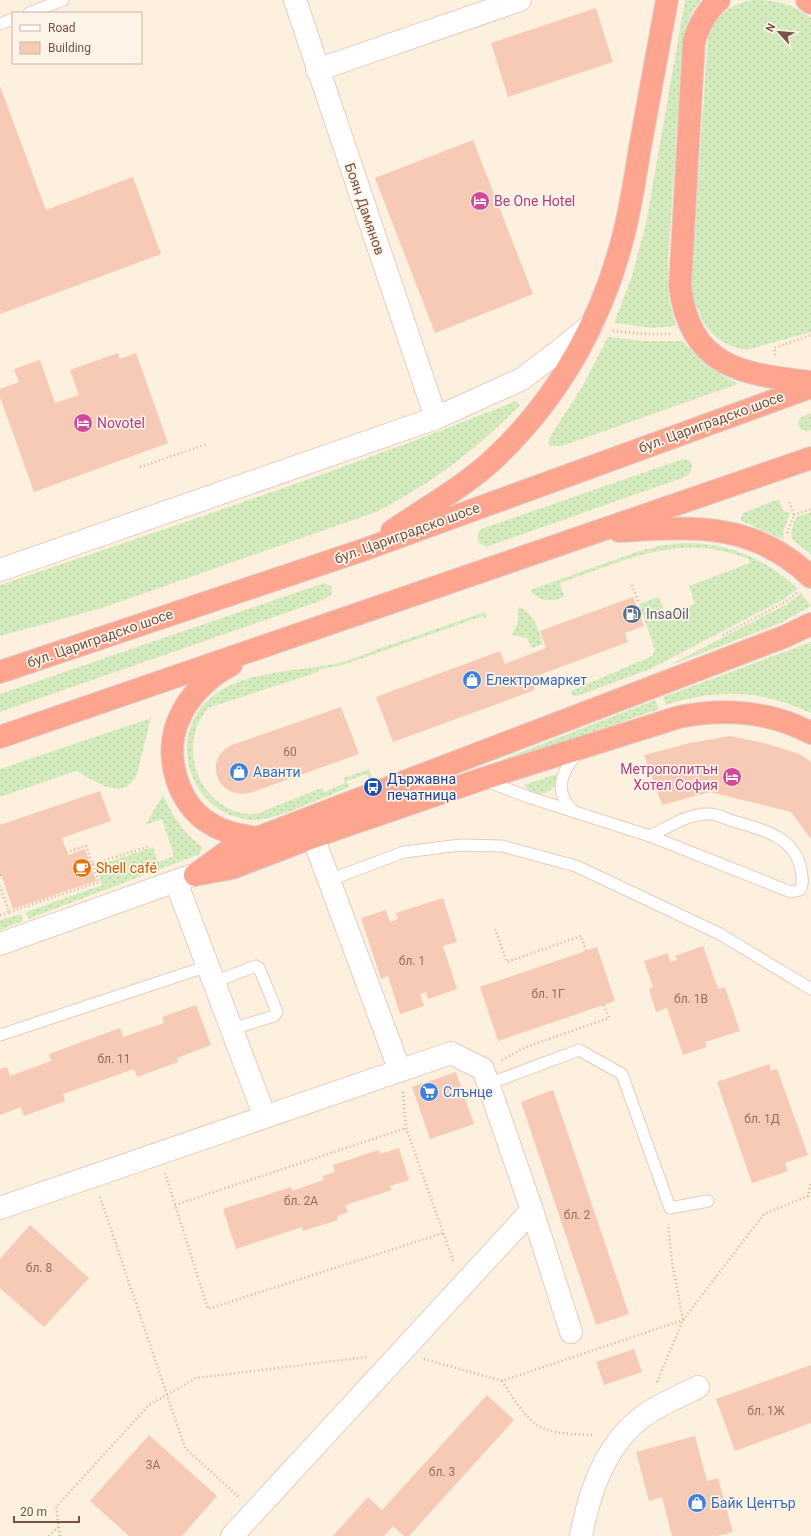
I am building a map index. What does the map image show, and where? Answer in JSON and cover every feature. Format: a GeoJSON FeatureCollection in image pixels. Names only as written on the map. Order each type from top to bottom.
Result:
{"type":"FeatureCollection","features":[{"type":"Feature","properties":{"kind":"highway"},"geometry":{"type":"LineString","coordinates":[[363,550],[464,483],[497,457],[551,395],[572,363],[602,326],[608,285],[625,228],[667,0]]}},
{"type":"Feature","properties":{"kind":"highway"},"geometry":{"type":"LineString","coordinates":[[719,0],[704,16],[698,27],[694,41],[680,286],[685,313],[700,342],[710,353],[722,361],[760,375],[811,382]]}},
{"type":"Feature","properties":{"kind":"highway"},"geometry":{"type":"LineString","coordinates":[[807,0],[811,3]]}},
{"type":"Feature","properties":{"kind":"highway","name":"бул. Цариградско шосе"},"geometry":{"type":"LineString","coordinates":[[0,672],[363,550],[811,387]]}},
{"type":"Feature","properties":{"kind":"highway"},"geometry":{"type":"LineString","coordinates":[[0,736],[811,458]]}},
{"type":"Feature","properties":{"kind":"highway"},"geometry":{"type":"LineString","coordinates":[[594,532],[685,528],[721,530],[739,534],[766,545],[793,561],[805,584]]}},
{"type":"Feature","properties":{"kind":"highway"},"geometry":{"type":"LineString","coordinates":[[185,878],[228,850],[257,838],[794,633],[811,624]]}},
{"type":"Feature","properties":{"kind":"highway"},"geometry":{"type":"LineString","coordinates":[[257,838],[225,831],[210,824],[187,803],[179,788],[175,774],[173,759],[174,739],[178,720],[186,706],[210,678],[228,666],[277,642]]}},
{"type":"Feature","properties":{"kind":"highway"},"geometry":{"type":"LineString","coordinates":[[185,878],[232,868],[482,779],[680,718],[705,712],[752,713],[773,718],[811,733]]}},
{"type":"Feature","properties":{"kind":"street","name":"Боян Дамянов"},"geometry":{"type":"LineString","coordinates":[[295,0],[317,70],[436,418]]}},
{"type":"Feature","properties":{"kind":"street"},"geometry":{"type":"LineString","coordinates":[[317,70],[520,0]]}},
{"type":"Feature","properties":{"kind":"street"},"geometry":{"type":"LineString","coordinates":[[1,567],[436,418],[522,378],[564,347],[602,326]]}},
{"type":"Feature","properties":{"kind":"street"},"geometry":{"type":"LineString","coordinates":[[313,838],[400,1070]]}},
{"type":"Feature","properties":{"kind":"street"},"geometry":{"type":"LineString","coordinates":[[0,944],[185,878],[211,974],[265,1117]]}},
{"type":"Feature","properties":{"kind":"street"},"geometry":{"type":"LineString","coordinates":[[0,1208],[451,1053],[486,1076],[532,1210],[571,1332]]}},
{"type":"Feature","properties":{"kind":"street"},"geometry":{"type":"LineString","coordinates":[[232,1536],[532,1210]]}},
{"type":"Feature","properties":{"kind":"street"},"geometry":{"type":"LineString","coordinates":[[581,1536],[584,1518],[601,1469],[620,1437],[641,1417],[698,1387]]}},
{"type":"Feature","properties":{"kind":"lane"},"geometry":{"type":"LineString","coordinates":[[32,12],[63,0]]}},
{"type":"Feature","properties":{"kind":"lane"},"geometry":{"type":"LineString","coordinates":[[0,24],[12,19]]}},
{"type":"Feature","properties":{"kind":"lane"},"geometry":{"type":"LineString","coordinates":[[574,813],[564,803],[561,795],[561,783],[567,764],[584,747]]}},
{"type":"Feature","properties":{"kind":"lane"},"geometry":{"type":"LineString","coordinates":[[482,779],[574,813],[650,836],[791,892],[800,890],[803,882],[795,853],[771,832],[711,814],[689,817],[650,836]]}},
{"type":"Feature","properties":{"kind":"lane"},"geometry":{"type":"LineString","coordinates":[[329,880],[404,852],[461,845],[502,846],[576,866],[720,934],[811,989]]}},
{"type":"Feature","properties":{"kind":"lane"},"geometry":{"type":"LineString","coordinates":[[0,1035],[211,974],[256,966],[259,968],[278,1012],[274,1016],[232,1028]]}},
{"type":"Feature","properties":{"kind":"lane"},"geometry":{"type":"LineString","coordinates":[[486,1076],[579,1050],[622,1074],[670,1208],[708,1201]]}},
{"type":"Feature","properties":{"kind":"path"},"geometry":{"type":"LineString","coordinates":[[602,326],[654,335],[674,334]]}},
{"type":"Feature","properties":{"kind":"path"},"geometry":{"type":"LineString","coordinates":[[774,348],[811,336]]}},
{"type":"Feature","properties":{"kind":"path"},"geometry":{"type":"LineString","coordinates":[[140,467],[207,444]]}},
{"type":"Feature","properties":{"kind":"path"},"geometry":{"type":"LineString","coordinates":[[787,537],[787,532],[794,515],[789,501]]}},
{"type":"Feature","properties":{"kind":"path"},"geometry":{"type":"LineString","coordinates":[[794,515],[811,510]]}},
{"type":"Feature","properties":{"kind":"path"},"geometry":{"type":"LineString","coordinates":[[722,635],[785,602],[805,584]]}},
{"type":"Feature","properties":{"kind":"path"},"geometry":{"type":"LineString","coordinates":[[632,585],[639,603]]}},
{"type":"Feature","properties":{"kind":"path"},"geometry":{"type":"LineString","coordinates":[[0,915],[99,882],[86,846],[67,852]]}},
{"type":"Feature","properties":{"kind":"path"},"geometry":{"type":"LineString","coordinates":[[93,864],[150,846]]}},
{"type":"Feature","properties":{"kind":"path"},"geometry":{"type":"LineString","coordinates":[[0,886],[9,912]]}},
{"type":"Feature","properties":{"kind":"path"},"geometry":{"type":"LineString","coordinates":[[495,929],[507,962],[581,936],[586,951]]}},
{"type":"Feature","properties":{"kind":"path"},"geometry":{"type":"LineString","coordinates":[[486,1076],[526,1047],[609,1018],[604,1005]]}},
{"type":"Feature","properties":{"kind":"path"},"geometry":{"type":"LineString","coordinates":[[400,1070],[406,1128],[453,1262]]}},
{"type":"Feature","properties":{"kind":"path"},"geometry":{"type":"LineString","coordinates":[[175,1205],[406,1128]]}},
{"type":"Feature","properties":{"kind":"path"},"geometry":{"type":"LineString","coordinates":[[159,1153],[208,1309],[443,1233]]}},
{"type":"Feature","properties":{"kind":"path"},"geometry":{"type":"LineString","coordinates":[[93,1176],[185,1448],[255,1511]]}},
{"type":"Feature","properties":{"kind":"path"},"geometry":{"type":"LineString","coordinates":[[641,1417],[683,1320],[764,1214],[808,1196],[811,1182]]}},
{"type":"Feature","properties":{"kind":"path"},"geometry":{"type":"LineString","coordinates":[[668,1230],[672,1262],[683,1320]]}},
{"type":"Feature","properties":{"kind":"path"},"geometry":{"type":"LineString","coordinates":[[60,1536],[56,1507],[149,1405],[196,1378],[401,1353],[502,1381],[683,1320]]}},
{"type":"Feature","properties":{"kind":"path"},"geometry":{"type":"LineString","coordinates":[[502,1381],[522,1410],[537,1424],[560,1433],[620,1437]]}},
{"type":"Feature","properties":{"kind":"path"},"geometry":{"type":"LineString","coordinates":[[49,1536],[58,1527]]}},
{"type":"Feature","properties":{"kind":"green space"},"geometry":{"type":"Polygon","coordinates":[[[685,0],[701,0],[687,24],[682,51],[668,263],[669,300],[676,326],[653,328],[614,323],[632,276],[646,223],[685,0]]]}},
{"type":"Feature","properties":{"kind":"green space"},"geometry":{"type":"Polygon","coordinates":[[[752,0],[783,3],[797,9],[811,18],[811,332],[746,350],[733,347],[723,342],[714,336],[707,328],[697,309],[691,286],[708,35],[720,16],[725,12],[737,5],[752,0]]]}},
{"type":"Feature","properties":{"kind":"green space"},"geometry":{"type":"Polygon","coordinates":[[[608,337],[645,341],[683,341],[700,360],[712,369],[738,384],[562,446],[551,446],[548,444],[551,435],[582,387],[608,337]]]}},
{"type":"Feature","properties":{"kind":"green space"},"geometry":{"type":"Polygon","coordinates":[[[516,401],[520,405],[487,437],[470,451],[435,478],[376,512],[102,608],[0,636],[0,585],[324,474],[516,401]]]}},
{"type":"Feature","properties":{"kind":"green space"},"geometry":{"type":"Polygon","coordinates":[[[811,413],[811,431],[802,430],[798,426],[799,420],[803,416],[811,413]]]}},
{"type":"Feature","properties":{"kind":"green space"},"geometry":{"type":"Polygon","coordinates":[[[683,459],[689,460],[692,467],[690,473],[682,478],[486,547],[478,540],[478,535],[481,529],[683,459]]]}},
{"type":"Feature","properties":{"kind":"green space"},"geometry":{"type":"Polygon","coordinates":[[[779,499],[783,511],[789,512],[790,514],[783,532],[784,540],[740,520],[743,513],[779,499]]]}},
{"type":"Feature","properties":{"kind":"green space"},"geometry":{"type":"Polygon","coordinates":[[[811,512],[811,554],[795,542],[791,536],[791,531],[796,517],[811,512]]]}},
{"type":"Feature","properties":{"kind":"green space"},"geometry":{"type":"Polygon","coordinates":[[[685,543],[717,546],[746,554],[773,569],[798,589],[784,599],[650,669],[577,696],[572,695],[571,691],[652,656],[655,650],[639,604],[659,597],[665,614],[695,604],[689,586],[750,563],[748,559],[724,551],[700,548],[676,548],[630,558],[560,583],[564,596],[555,600],[546,600],[536,596],[530,590],[637,552],[658,546],[685,543]]]}},
{"type":"Feature","properties":{"kind":"green space"},"geometry":{"type":"Polygon","coordinates":[[[324,583],[332,587],[332,594],[323,600],[0,712],[0,694],[324,583]]]}},
{"type":"Feature","properties":{"kind":"green space"},"geometry":{"type":"Polygon","coordinates":[[[801,593],[811,606],[781,623],[668,666],[787,604],[801,593]]]}},
{"type":"Feature","properties":{"kind":"green space"},"geometry":{"type":"Polygon","coordinates":[[[519,607],[532,618],[543,644],[532,648],[527,638],[512,635],[518,622],[519,607]]]}},
{"type":"Feature","properties":{"kind":"green space"},"geometry":{"type":"Polygon","coordinates":[[[485,612],[487,618],[484,619],[483,616],[343,665],[318,670],[318,672],[208,708],[200,721],[195,734],[193,749],[199,778],[217,801],[230,809],[241,813],[258,813],[322,788],[324,792],[345,783],[343,778],[369,769],[372,777],[369,779],[367,774],[347,781],[349,787],[314,802],[274,817],[253,820],[232,816],[214,806],[200,791],[191,774],[187,755],[188,735],[195,716],[209,699],[223,689],[238,682],[272,673],[342,662],[485,612]]]}},
{"type":"Feature","properties":{"kind":"green space"},"geometry":{"type":"Polygon","coordinates":[[[811,642],[811,713],[792,705],[774,700],[740,694],[704,696],[666,705],[663,697],[811,642]]]}},
{"type":"Feature","properties":{"kind":"green space"},"geometry":{"type":"Polygon","coordinates":[[[655,700],[659,709],[498,765],[496,764],[496,762],[655,700]]]}},
{"type":"Feature","properties":{"kind":"green space"},"geometry":{"type":"Polygon","coordinates":[[[151,718],[137,774],[131,783],[125,788],[109,788],[76,771],[0,797],[0,769],[151,718]]]}},
{"type":"Feature","properties":{"kind":"green space"},"geometry":{"type":"Polygon","coordinates":[[[557,774],[557,781],[554,786],[545,793],[534,793],[528,790],[524,785],[557,774]]]}},
{"type":"Feature","properties":{"kind":"green space"},"geometry":{"type":"Polygon","coordinates":[[[163,795],[173,815],[186,833],[202,847],[200,854],[28,919],[26,912],[102,885],[96,866],[153,847],[158,862],[174,856],[162,819],[145,825],[163,795]]]}},
{"type":"Feature","properties":{"kind":"green space"},"geometry":{"type":"Polygon","coordinates":[[[21,914],[23,921],[0,930],[0,920],[21,914]]]}},
{"type":"Feature","properties":{"kind":"building"},"geometry":{"type":"Polygon","coordinates":[[[596,8],[613,62],[508,97],[491,43],[596,8]]]}},
{"type":"Feature","properties":{"kind":"building"},"geometry":{"type":"Polygon","coordinates":[[[0,86],[46,210],[133,177],[161,254],[0,314],[0,86]]]}},
{"type":"Feature","properties":{"kind":"building"},"geometry":{"type":"Polygon","coordinates":[[[473,140],[533,294],[435,333],[375,178],[473,140]]]}},
{"type":"Feature","properties":{"kind":"building"},"geometry":{"type":"Polygon","coordinates":[[[118,353],[120,359],[136,353],[168,443],[34,492],[0,397],[0,389],[19,382],[14,369],[40,360],[55,403],[79,395],[70,370],[118,353]]]}},
{"type":"Feature","properties":{"kind":"building"},"geometry":{"type":"Polygon","coordinates":[[[633,597],[644,626],[625,633],[628,642],[531,678],[535,690],[393,742],[376,697],[500,651],[505,664],[546,648],[540,631],[633,597]]]}},
{"type":"Feature","properties":{"kind":"building"},"geometry":{"type":"Polygon","coordinates":[[[341,707],[359,754],[250,793],[241,794],[232,792],[225,788],[219,781],[216,773],[216,764],[219,756],[225,749],[232,745],[341,707]]]}},
{"type":"Feature","properties":{"kind":"building","name":"Метрополитън Хотел София"},"geometry":{"type":"Polygon","coordinates":[[[730,736],[764,743],[800,754],[811,762],[811,839],[791,812],[710,792],[662,805],[644,755],[690,743],[730,736]]]}},
{"type":"Feature","properties":{"kind":"building"},"geometry":{"type":"Polygon","coordinates":[[[100,791],[111,821],[62,838],[68,855],[85,849],[96,881],[13,909],[0,871],[0,825],[100,791]]]}},
{"type":"Feature","properties":{"kind":"building"},"geometry":{"type":"Polygon","coordinates":[[[443,898],[457,942],[443,946],[457,989],[428,999],[426,992],[420,994],[424,1006],[400,1014],[388,976],[381,979],[361,918],[386,910],[390,922],[398,919],[396,913],[443,898]]]}},
{"type":"Feature","properties":{"kind":"building"},"geometry":{"type":"Polygon","coordinates":[[[703,946],[718,989],[725,987],[740,1031],[705,1042],[707,1047],[683,1055],[667,1008],[656,1012],[649,989],[653,987],[644,961],[668,953],[670,962],[677,960],[675,956],[703,946]]]}},
{"type":"Feature","properties":{"kind":"building"},"geometry":{"type":"Polygon","coordinates":[[[597,947],[615,1001],[498,1041],[480,987],[597,947]]]}},
{"type":"Feature","properties":{"kind":"building"},"geometry":{"type":"Polygon","coordinates":[[[196,1005],[211,1045],[177,1058],[178,1062],[137,1077],[134,1069],[63,1094],[65,1101],[24,1116],[21,1107],[0,1115],[0,1069],[7,1067],[10,1076],[51,1061],[49,1054],[120,1028],[123,1037],[164,1023],[162,1017],[196,1005]]]}},
{"type":"Feature","properties":{"kind":"building"},"geometry":{"type":"Polygon","coordinates":[[[769,1064],[771,1071],[777,1069],[808,1155],[785,1163],[788,1171],[752,1183],[717,1082],[769,1064]]]}},
{"type":"Feature","properties":{"kind":"building"},"geometry":{"type":"Polygon","coordinates":[[[456,1072],[474,1124],[430,1139],[412,1087],[456,1072]]]}},
{"type":"Feature","properties":{"kind":"building"},"geometry":{"type":"Polygon","coordinates":[[[553,1090],[629,1314],[596,1325],[521,1102],[553,1090]]]}},
{"type":"Feature","properties":{"kind":"building"},"geometry":{"type":"Polygon","coordinates":[[[399,1148],[409,1180],[390,1186],[392,1190],[345,1205],[348,1212],[337,1216],[338,1220],[303,1231],[302,1227],[236,1249],[223,1209],[291,1187],[292,1191],[324,1180],[322,1176],[335,1172],[333,1165],[379,1150],[380,1154],[399,1148]]]}},
{"type":"Feature","properties":{"kind":"building"},"geometry":{"type":"Polygon","coordinates":[[[30,1225],[89,1278],[44,1327],[0,1288],[0,1259],[30,1225]]]}},
{"type":"Feature","properties":{"kind":"building"},"geometry":{"type":"Polygon","coordinates":[[[634,1349],[642,1372],[604,1385],[596,1362],[634,1349]]]}},
{"type":"Feature","properties":{"kind":"building"},"geometry":{"type":"Polygon","coordinates":[[[811,1365],[811,1423],[735,1451],[716,1399],[811,1365]]]}},
{"type":"Feature","properties":{"kind":"building"},"geometry":{"type":"Polygon","coordinates":[[[487,1395],[514,1420],[409,1536],[404,1536],[393,1526],[384,1536],[333,1536],[368,1497],[382,1510],[487,1395]]]}},
{"type":"Feature","properties":{"kind":"building"},"geometry":{"type":"Polygon","coordinates":[[[149,1435],[217,1496],[182,1536],[129,1536],[90,1501],[149,1435]]]}},
{"type":"Feature","properties":{"kind":"building"},"geometry":{"type":"Polygon","coordinates":[[[695,1436],[707,1481],[718,1478],[733,1532],[717,1536],[672,1536],[662,1497],[649,1501],[636,1452],[695,1436]]]}},
{"type":"Feature","properties":{"kind":"place","name":"Be One Hotel"},"geometry":{"type":"Point","coordinates":[480,201]}},
{"type":"Feature","properties":{"kind":"place","name":"Novotel"},"geometry":{"type":"Point","coordinates":[83,423]}},
{"type":"Feature","properties":{"kind":"place","name":"InsaOil"},"geometry":{"type":"Point","coordinates":[632,614]}},
{"type":"Feature","properties":{"kind":"place","name":"Електромаркет"},"geometry":{"type":"Point","coordinates":[472,680]}},
{"type":"Feature","properties":{"kind":"place","name":"Аванти"},"geometry":{"type":"Point","coordinates":[239,772]}},
{"type":"Feature","properties":{"kind":"place","name":"Метрополитън Хотел София"},"geometry":{"type":"Point","coordinates":[732,777]}},
{"type":"Feature","properties":{"kind":"place","name":"Държавна печатница"},"geometry":{"type":"Point","coordinates":[373,787]}},
{"type":"Feature","properties":{"kind":"place","name":"Shell café"},"geometry":{"type":"Point","coordinates":[82,868]}},
{"type":"Feature","properties":{"kind":"place","name":"Слънце"},"geometry":{"type":"Point","coordinates":[429,1092]}},
{"type":"Feature","properties":{"kind":"place","name":"Байк Център"},"geometry":{"type":"Point","coordinates":[697,1503]}}]}
